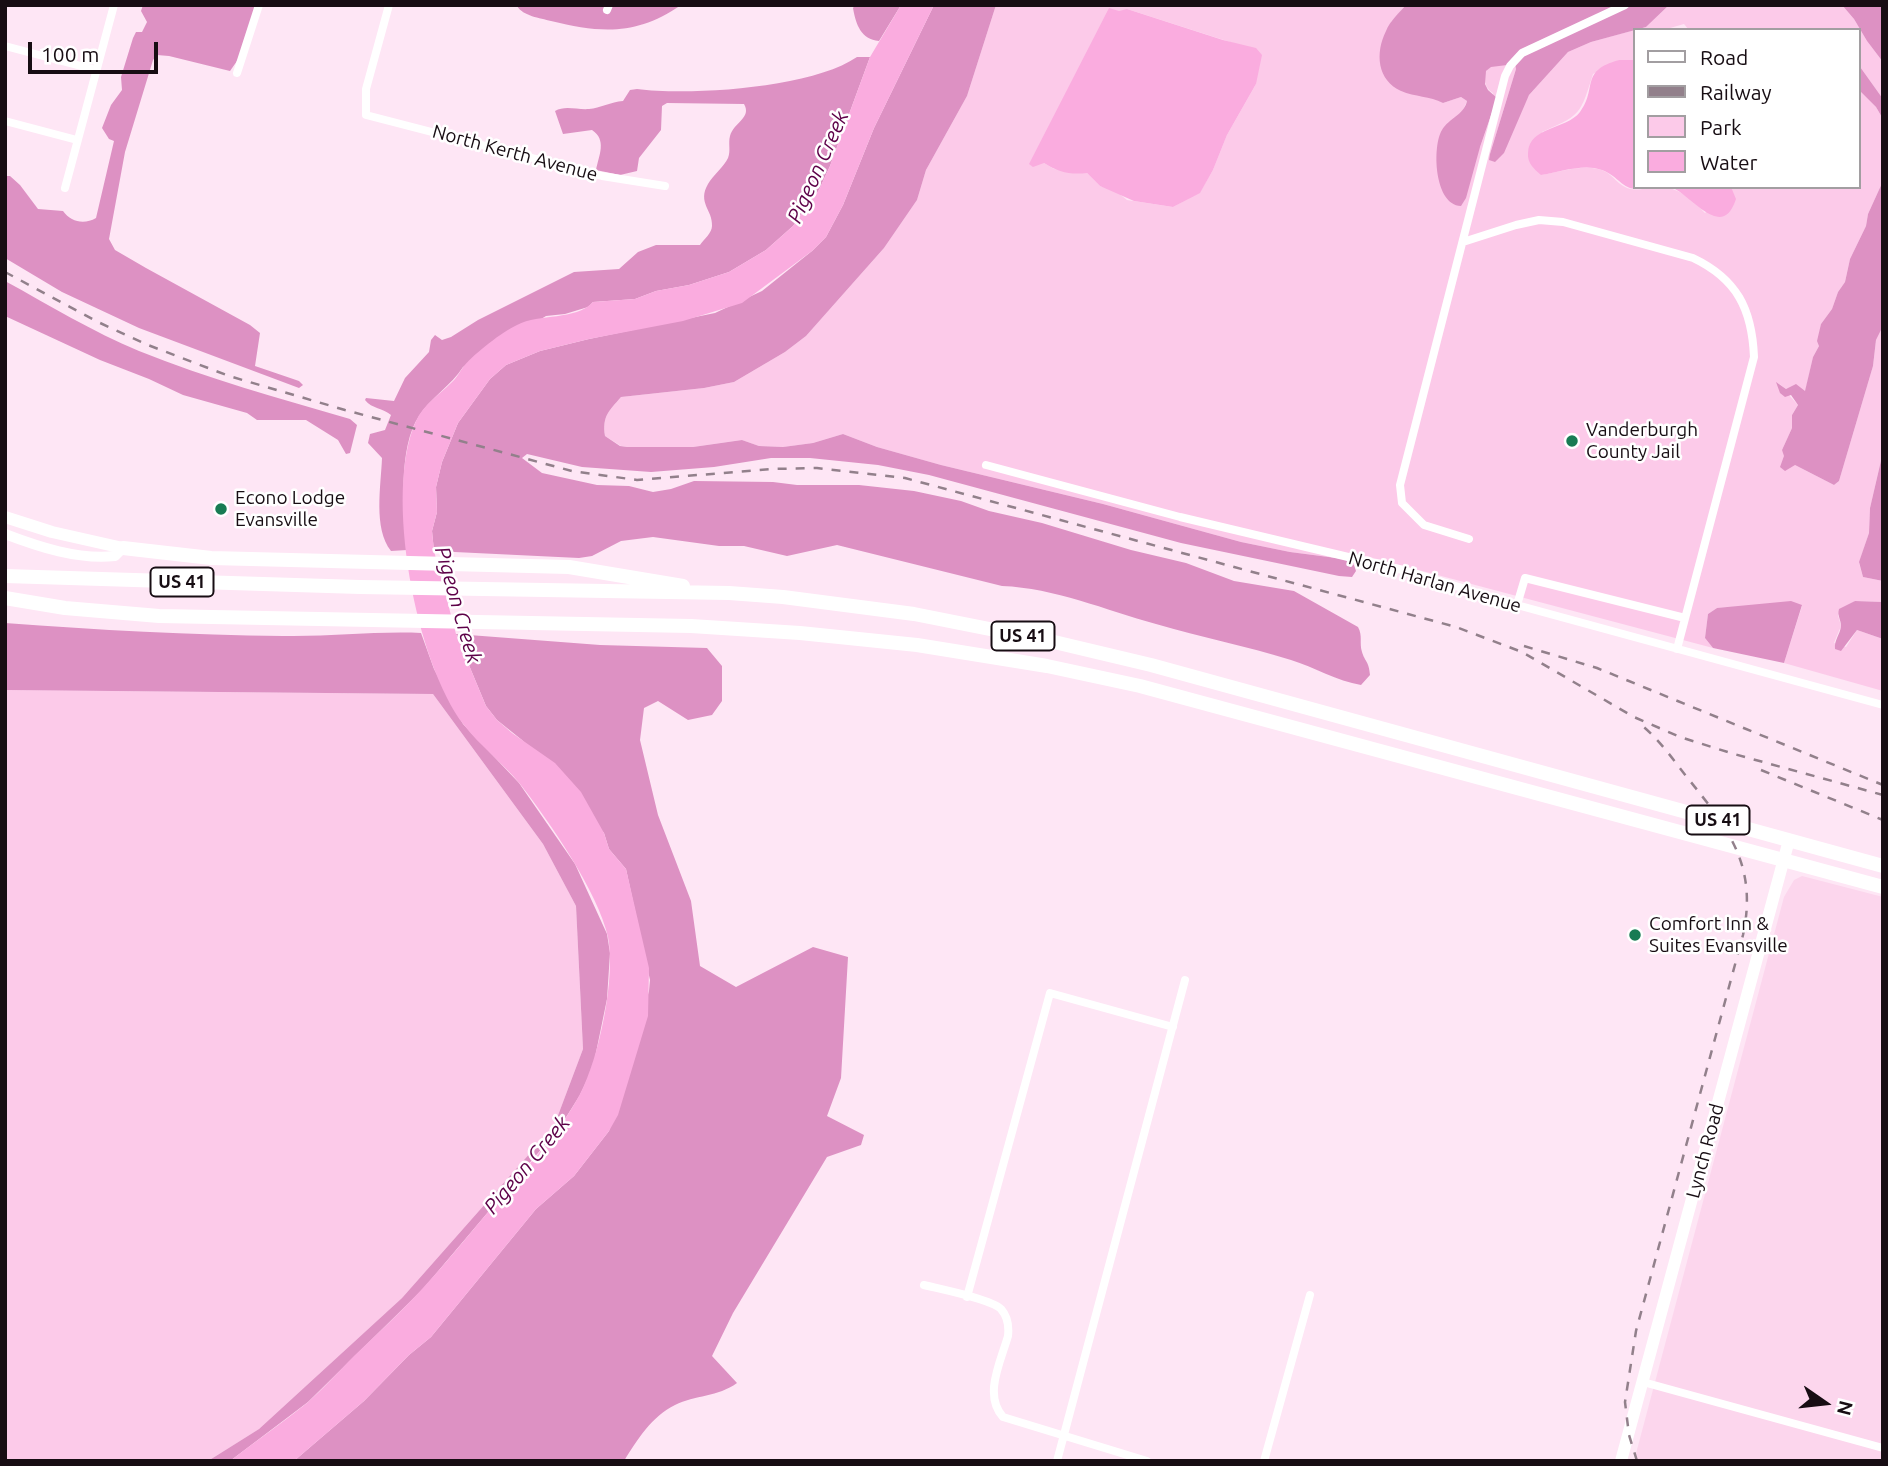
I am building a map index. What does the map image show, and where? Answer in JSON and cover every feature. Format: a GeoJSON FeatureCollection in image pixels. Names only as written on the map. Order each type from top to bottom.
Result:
{"type":"FeatureCollection","features":[{"type":"Feature","properties":{"kind":"highway"},"geometry":{"type":"LineString","coordinates":[[123,548],[211,558],[569,567],[729,593]]}},
{"type":"Feature","properties":{"kind":"highway","name":"US 41"},"geometry":{"type":"LineString","coordinates":[[5,576],[359,587],[729,593],[827,602],[914,614],[1152,665],[1883,866]]}},
{"type":"Feature","properties":{"kind":"highway","name":"US 41"},"geometry":{"type":"LineString","coordinates":[[5,598],[65,608],[159,616],[703,627],[800,632],[917,645],[1047,666],[1188,698],[1883,887]]}},
{"type":"Feature","properties":{"kind":"highway"},"geometry":{"type":"LineString","coordinates":[[5,607],[65,608]]}},
{"type":"Feature","properties":{"kind":"main road"},"geometry":{"type":"LineString","coordinates":[[5,517],[52,532],[123,548]]}},
{"type":"Feature","properties":{"kind":"main road","name":"Lynch Road"},"geometry":{"type":"LineString","coordinates":[[1621,1461],[1789,840]]}},
{"type":"Feature","properties":{"kind":"street"},"geometry":{"type":"LineString","coordinates":[[65,188],[114,5]]}},
{"type":"Feature","properties":{"kind":"street"},"geometry":{"type":"LineString","coordinates":[[237,73],[259,5]]}},
{"type":"Feature","properties":{"kind":"street","name":"North Kerth Avenue"},"geometry":{"type":"LineString","coordinates":[[389,5],[366,89],[366,115],[602,176],[665,186]]}},
{"type":"Feature","properties":{"kind":"street"},"geometry":{"type":"LineString","coordinates":[[1469,539],[1424,525],[1402,503],[1400,485],[1505,76],[1522,53],[1625,5]]}},
{"type":"Feature","properties":{"kind":"street"},"geometry":{"type":"LineString","coordinates":[[5,46],[96,70]]}},
{"type":"Feature","properties":{"kind":"street"},"geometry":{"type":"LineString","coordinates":[[5,121],[77,140]]}},
{"type":"Feature","properties":{"kind":"street"},"geometry":{"type":"LineString","coordinates":[[1463,242],[1539,220],[1563,222],[1693,258],[1711,266],[1729,283],[1742,302],[1753,330],[1754,357],[1677,649]]}},
{"type":"Feature","properties":{"kind":"street","name":"North Harlan Avenue"},"geometry":{"type":"LineString","coordinates":[[986,465],[1180,517],[1407,571],[1517,605],[1883,705]]}},
{"type":"Feature","properties":{"kind":"street"},"geometry":{"type":"LineString","coordinates":[[5,534],[82,555],[115,556],[123,548]]}},
{"type":"Feature","properties":{"kind":"street"},"geometry":{"type":"LineString","coordinates":[[1517,605],[1525,578],[1685,618]]}},
{"type":"Feature","properties":{"kind":"street"},"geometry":{"type":"LineString","coordinates":[[1057,1461],[1185,980]]}},
{"type":"Feature","properties":{"kind":"street"},"geometry":{"type":"LineString","coordinates":[[967,1297],[1050,993],[1173,1027]]}},
{"type":"Feature","properties":{"kind":"street"},"geometry":{"type":"LineString","coordinates":[[924,1285],[995,1305],[1002,1310],[1007,1322],[1008,1336],[993,1390],[993,1401],[1000,1414],[1011,1421],[1147,1461]]}},
{"type":"Feature","properties":{"kind":"street"},"geometry":{"type":"LineString","coordinates":[[1264,1461],[1310,1296]]}},
{"type":"Feature","properties":{"kind":"street"},"geometry":{"type":"LineString","coordinates":[[1643,1382],[1883,1448]]}},
{"type":"Feature","properties":{"kind":"shaded area"},"geometry":{"type":"Polygon","coordinates":[[[143,5],[256,5],[244,51],[230,71],[169,56],[157,55],[153,60],[125,152],[109,239],[115,250],[250,325],[260,333],[255,366],[299,381],[303,385],[299,388],[139,328],[62,292],[5,258],[5,176],[10,176],[20,185],[38,209],[63,211],[78,221],[96,218],[114,141],[109,139],[102,128],[111,105],[122,90],[121,77],[133,38],[136,32],[142,32],[147,22],[141,11],[143,5]]]}},
{"type":"Feature","properties":{"kind":"shaded area"},"geometry":{"type":"Polygon","coordinates":[[[681,5],[649,22],[618,29],[586,28],[537,18],[517,6],[681,5]]]}},
{"type":"Feature","properties":{"kind":"shaded area"},"geometry":{"type":"Polygon","coordinates":[[[855,5],[901,5],[879,41],[873,40],[860,30],[854,14],[855,5]]]}},
{"type":"Feature","properties":{"kind":"shaded area"},"geometry":{"type":"Polygon","coordinates":[[[934,5],[996,5],[967,96],[926,170],[917,200],[884,248],[806,336],[785,352],[734,382],[621,397],[606,419],[605,436],[620,446],[627,447],[693,447],[742,440],[759,446],[783,447],[813,443],[843,434],[877,447],[941,465],[1103,504],[1241,542],[1344,559],[1354,565],[1356,571],[1352,577],[1181,543],[929,475],[878,465],[810,458],[771,458],[714,467],[651,472],[582,467],[527,454],[522,458],[542,473],[597,485],[629,486],[653,492],[694,481],[859,485],[914,491],[961,501],[989,511],[1186,563],[1234,581],[1294,591],[1358,627],[1361,649],[1370,675],[1361,685],[1291,660],[1061,595],[1002,586],[837,545],[787,556],[744,546],[719,546],[653,537],[621,541],[592,556],[579,558],[434,551],[432,531],[437,512],[436,487],[442,462],[458,423],[490,379],[506,365],[540,351],[715,313],[762,291],[826,237],[843,205],[874,128],[934,5]]]}},
{"type":"Feature","properties":{"kind":"shaded area"},"geometry":{"type":"Polygon","coordinates":[[[1406,5],[1669,5],[1646,27],[1632,28],[1632,31],[1591,42],[1568,52],[1529,95],[1504,153],[1495,162],[1489,160],[1490,154],[1516,69],[1515,64],[1491,67],[1486,71],[1485,84],[1497,98],[1466,198],[1461,206],[1452,203],[1445,196],[1440,186],[1436,161],[1442,130],[1463,110],[1467,101],[1461,97],[1443,103],[1401,91],[1387,80],[1380,65],[1380,48],[1392,20],[1406,5]]]}},
{"type":"Feature","properties":{"kind":"shaded area"},"geometry":{"type":"Polygon","coordinates":[[[1842,5],[1883,5],[1883,62],[1867,41],[1842,5]]]}},
{"type":"Feature","properties":{"kind":"shaded area"},"geometry":{"type":"Polygon","coordinates":[[[857,57],[870,57],[819,190],[793,226],[766,250],[729,272],[689,285],[656,291],[635,299],[593,302],[588,307],[565,314],[546,316],[463,367],[429,403],[412,429],[405,463],[404,518],[407,550],[391,551],[385,542],[380,519],[382,458],[368,443],[370,434],[385,430],[391,415],[371,405],[366,398],[394,401],[405,378],[429,352],[431,340],[435,335],[442,340],[451,337],[478,320],[574,272],[619,269],[638,252],[656,245],[700,245],[712,229],[705,191],[728,158],[730,136],[744,117],[746,109],[744,104],[667,103],[662,106],[661,130],[639,158],[637,171],[620,175],[596,170],[601,148],[597,134],[592,130],[563,134],[555,111],[593,108],[623,101],[630,90],[637,89],[718,90],[782,83],[837,68],[857,57]]]}},
{"type":"Feature","properties":{"kind":"shaded area"},"geometry":{"type":"Polygon","coordinates":[[[1860,67],[1883,99],[1883,119],[1876,107],[1860,91],[1860,67]]]}},
{"type":"Feature","properties":{"kind":"shaded area"},"geometry":{"type":"Polygon","coordinates":[[[1883,181],[1883,326],[1876,340],[1873,366],[1839,481],[1834,485],[1795,465],[1785,471],[1780,467],[1784,456],[1782,450],[1792,428],[1792,415],[1798,405],[1791,395],[1785,397],[1780,393],[1776,382],[1786,389],[1796,384],[1805,391],[1813,357],[1819,346],[1817,341],[1821,324],[1832,309],[1845,282],[1850,259],[1883,181]]]}},
{"type":"Feature","properties":{"kind":"shaded area"},"geometry":{"type":"Polygon","coordinates":[[[5,281],[88,327],[139,351],[217,379],[350,419],[357,425],[350,453],[346,454],[338,440],[306,420],[257,420],[247,413],[183,395],[5,316],[5,281]]]}},
{"type":"Feature","properties":{"kind":"shaded area"},"geometry":{"type":"Polygon","coordinates":[[[1883,452],[1883,581],[1863,577],[1859,562],[1869,533],[1870,508],[1883,452]]]}},
{"type":"Feature","properties":{"kind":"shaded area"},"geometry":{"type":"Polygon","coordinates":[[[1791,601],[1802,605],[1784,663],[1713,648],[1705,638],[1708,614],[1717,608],[1791,601]]]}},
{"type":"Feature","properties":{"kind":"shaded area"},"geometry":{"type":"Polygon","coordinates":[[[1855,601],[1883,602],[1883,639],[1857,630],[1841,651],[1835,649],[1841,626],[1839,609],[1855,601]]]}},
{"type":"Feature","properties":{"kind":"shaded area"},"geometry":{"type":"Polygon","coordinates":[[[5,623],[144,632],[248,635],[421,633],[434,669],[463,724],[519,783],[575,864],[607,934],[610,953],[607,999],[593,1067],[580,1095],[560,1127],[423,1289],[308,1402],[230,1461],[208,1461],[259,1429],[402,1298],[554,1126],[583,1049],[576,906],[543,844],[433,694],[5,690],[5,623]]]}},
{"type":"Feature","properties":{"kind":"shaded area"},"geometry":{"type":"Polygon","coordinates":[[[456,634],[600,645],[707,648],[722,666],[722,701],[712,715],[688,720],[658,701],[644,708],[640,740],[658,815],[691,901],[700,966],[736,987],[813,947],[848,957],[841,1078],[827,1116],[864,1135],[861,1145],[827,1157],[733,1313],[712,1356],[737,1383],[722,1391],[683,1402],[659,1415],[624,1461],[294,1461],[364,1401],[409,1355],[431,1337],[536,1209],[574,1176],[609,1131],[649,991],[650,980],[626,869],[609,849],[604,833],[522,740],[497,720],[486,706],[456,634]]]}},
{"type":"Feature","properties":{"kind":"shaded area"},"geometry":{"type":"Polygon","coordinates":[[[1802,876],[1883,897],[1883,1461],[1634,1461],[1784,897],[1794,880],[1802,876]]]}},
{"type":"Feature","properties":{"kind":"green space"},"geometry":{"type":"Polygon","coordinates":[[[996,5],[1406,5],[1391,22],[1401,91],[1432,97],[1443,103],[1461,97],[1467,101],[1462,112],[1443,128],[1480,147],[1495,105],[1493,93],[1486,85],[1485,73],[1493,66],[1515,63],[1516,69],[1490,154],[1517,118],[1529,95],[1568,52],[1591,42],[1632,31],[1632,60],[1619,60],[1593,74],[1577,112],[1565,122],[1542,132],[1541,175],[1574,169],[1599,169],[1630,189],[1673,189],[1687,196],[1705,213],[1732,189],[1860,189],[1860,91],[1876,107],[1883,119],[1883,181],[1850,259],[1845,282],[1832,309],[1821,324],[1819,346],[1813,357],[1805,393],[1792,388],[1786,389],[1778,383],[1798,405],[1792,415],[1792,428],[1782,450],[1795,465],[1834,485],[1839,481],[1873,366],[1876,340],[1883,326],[1883,452],[1870,508],[1869,533],[1859,563],[1863,577],[1883,581],[1883,602],[1855,601],[1838,615],[1841,626],[1834,643],[1846,647],[1857,630],[1883,639],[1883,691],[1784,663],[1802,606],[1717,608],[1708,614],[1705,638],[1713,648],[1362,555],[1354,565],[1344,559],[1241,542],[1103,504],[941,465],[877,447],[843,434],[813,443],[783,447],[759,446],[742,440],[693,447],[627,447],[605,436],[606,419],[621,397],[734,382],[785,352],[806,336],[884,248],[917,200],[926,170],[967,96],[996,5]],[[1127,9],[1044,163],[1054,169],[1087,173],[1100,186],[1116,191],[1127,200],[1173,207],[1200,192],[1213,170],[1227,135],[1256,84],[1233,43],[1127,9]]]}},
{"type":"Feature","properties":{"kind":"green space"},"geometry":{"type":"Polygon","coordinates":[[[1669,5],[1842,5],[1859,28],[1687,28],[1684,24],[1670,28],[1643,28],[1669,5]]]}},
{"type":"Feature","properties":{"kind":"green space"},"geometry":{"type":"Polygon","coordinates":[[[1860,29],[1883,62],[1883,99],[1860,67],[1860,29]]]}},
{"type":"Feature","properties":{"kind":"green space"},"geometry":{"type":"Polygon","coordinates":[[[5,690],[433,694],[543,844],[576,906],[583,1049],[554,1126],[402,1298],[259,1429],[208,1461],[5,1461],[5,690]]]}},
{"type":"Feature","properties":{"kind":"water"},"geometry":{"type":"Polygon","coordinates":[[[901,5],[934,5],[874,128],[843,205],[826,237],[812,251],[742,303],[683,321],[540,351],[506,365],[490,379],[458,423],[442,462],[436,487],[437,512],[432,531],[434,551],[456,634],[486,706],[512,733],[555,763],[581,792],[604,833],[609,849],[626,869],[649,968],[648,1016],[618,1115],[609,1131],[574,1176],[536,1209],[431,1337],[409,1355],[364,1401],[294,1461],[230,1461],[307,1403],[397,1315],[540,1152],[562,1124],[587,1079],[594,1060],[608,995],[608,937],[594,899],[532,799],[464,725],[447,697],[432,661],[419,621],[404,532],[403,490],[407,452],[416,421],[427,405],[453,381],[475,355],[517,325],[577,312],[593,302],[635,299],[656,291],[689,285],[729,272],[766,250],[793,226],[819,190],[870,57],[901,5]]]}},
{"type":"Feature","properties":{"kind":"water"},"geometry":{"type":"Polygon","coordinates":[[[1109,8],[1119,11],[1127,9],[1256,48],[1262,55],[1256,84],[1227,135],[1200,193],[1173,207],[1134,201],[1100,186],[1087,173],[1064,172],[1044,163],[1033,167],[1029,164],[1109,8]]]}},
{"type":"Feature","properties":{"kind":"water"},"geometry":{"type":"Polygon","coordinates":[[[1632,60],[1632,188],[1609,173],[1595,168],[1541,175],[1529,160],[1530,144],[1541,133],[1574,118],[1580,112],[1594,75],[1607,64],[1632,60]]]}},
{"type":"Feature","properties":{"kind":"water"},"geometry":{"type":"Polygon","coordinates":[[[1674,189],[1732,189],[1736,199],[1730,211],[1723,216],[1715,216],[1674,189]]]}},
{"type":"Feature","properties":{"kind":"railway"},"geometry":{"type":"LineString","coordinates":[[5,272],[98,322],[148,345],[229,376],[572,471],[637,480],[817,468],[905,478],[1456,627],[1522,652],[1634,717],[1680,737],[1883,795]]}},
{"type":"Feature","properties":{"kind":"railway"},"geometry":{"type":"LineString","coordinates":[[1524,646],[1597,668],[1883,785]]}},
{"type":"Feature","properties":{"kind":"railway"},"geometry":{"type":"LineString","coordinates":[[1637,1461],[1629,1435],[1625,1402],[1636,1331],[1743,935],[1747,910],[1743,868],[1726,831],[1670,755],[1640,724]]}},
{"type":"Feature","properties":{"kind":"railway"},"geometry":{"type":"LineString","coordinates":[[1761,770],[1883,820]]}},
{"type":"Feature","properties":{"kind":"place","name":"Vanderburgh County Jail"},"geometry":{"type":"Point","coordinates":[1572,441]}},
{"type":"Feature","properties":{"kind":"place","name":"Econo Lodge Evansville"},"geometry":{"type":"Point","coordinates":[221,509]}},
{"type":"Feature","properties":{"kind":"place","name":"Comfort Inn & Suites Evansville"},"geometry":{"type":"Point","coordinates":[1635,935]}},
{"type":"Feature","properties":{"kind":"water label","name":"Pigeon Creek"},"geometry":{"type":"Point","coordinates":[818,167]}},
{"type":"Feature","properties":{"kind":"water label","name":"Pigeon Creek"},"geometry":{"type":"Point","coordinates":[458,605]}},
{"type":"Feature","properties":{"kind":"water label","name":"Pigeon Creek"},"geometry":{"type":"Point","coordinates":[527,1165]}}]}
